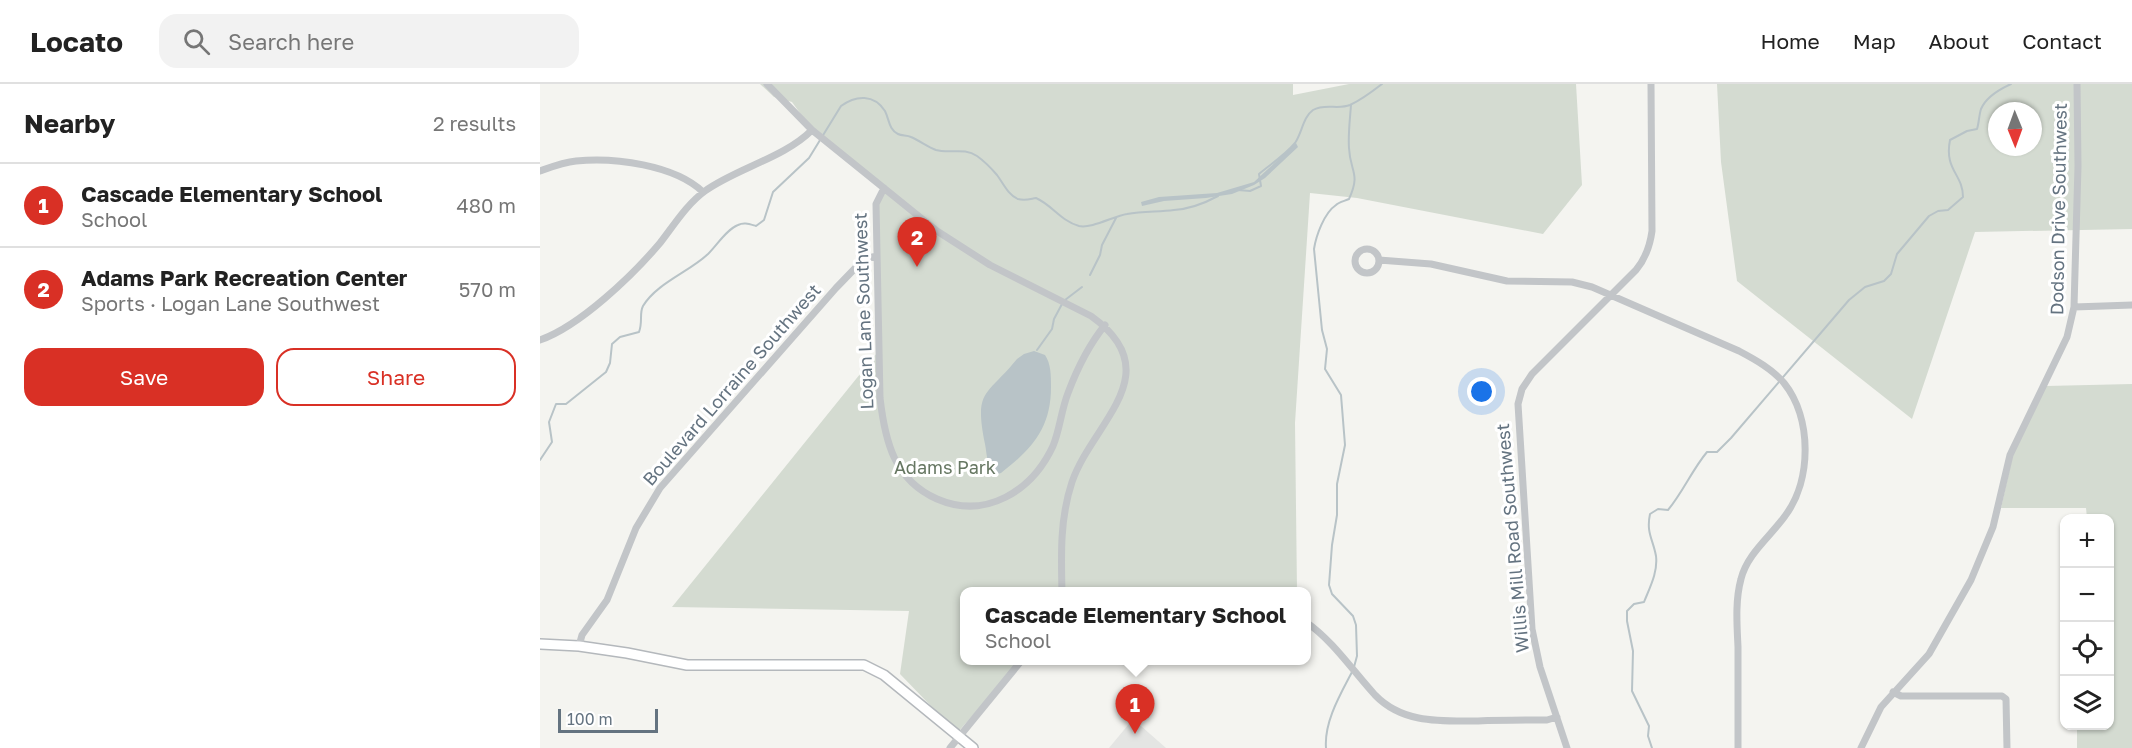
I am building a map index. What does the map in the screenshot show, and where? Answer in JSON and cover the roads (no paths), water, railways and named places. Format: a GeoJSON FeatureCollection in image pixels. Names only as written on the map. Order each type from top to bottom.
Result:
{"type":"FeatureCollection","features":[{"type":"Feature","properties":{"kind":"street"},"geometry":{"type":"LineString","coordinates":[[767,84],[812,130],[961,248],[1091,316],[1105,325],[1115,337],[1122,351],[1125,382],[1118,405],[1081,462],[1067,498],[1061,544],[1062,587]]}},
{"type":"Feature","properties":{"kind":"street","name":"Willis Mill Road Southwest"},"geometry":{"type":"LineString","coordinates":[[1567,748],[1540,667],[1532,629],[1518,404],[1522,389],[1532,374],[1614,295],[1644,261],[1650,247],[1652,231],[1651,84]]}},
{"type":"Feature","properties":{"kind":"street","name":"Dodson Drive Southwest"},"geometry":{"type":"LineString","coordinates":[[1861,748],[1881,707],[1929,654],[1971,580],[1993,527],[2010,455],[2067,337],[2074,308],[2078,166],[2077,84]]}},
{"type":"Feature","properties":{"kind":"street"},"geometry":{"type":"LineString","coordinates":[[540,340],[574,321],[614,290],[704,192],[798,142],[812,130]]}},
{"type":"Feature","properties":{"kind":"street"},"geometry":{"type":"LineString","coordinates":[[540,171],[576,161],[617,161],[652,167],[686,178],[704,192]]}},
{"type":"Feature","properties":{"kind":"street","name":"Logan Lane Southwest"},"geometry":{"type":"LineString","coordinates":[[884,188],[876,204],[880,398],[888,442],[897,464],[910,482],[926,494],[945,503],[971,507],[998,502],[1018,490],[1035,474],[1053,445],[1067,396],[1079,366],[1091,342],[1105,325]]}},
{"type":"Feature","properties":{"kind":"street","name":"Boulevard Lorraine Southwest"},"geometry":{"type":"LineString","coordinates":[[579,646],[582,635],[607,600],[636,528],[660,488],[836,288],[864,259],[877,256]]}},
{"type":"Feature","properties":{"kind":"street"},"geometry":{"type":"LineString","coordinates":[[1378,260],[1431,264],[1507,280],[1572,282],[1592,286],[1739,351],[1772,371],[1791,394],[1802,421],[1804,438],[1803,467],[1799,488],[1786,516],[1748,561],[1738,590],[1738,748]]}},
{"type":"Feature","properties":{"kind":"street"},"geometry":{"type":"LineString","coordinates":[[2074,308],[2132,305]]}},
{"type":"Feature","properties":{"kind":"street"},"geometry":{"type":"LineString","coordinates":[[1311,626],[1377,697],[1406,716],[1437,721],[1547,720],[1557,717]]}},
{"type":"Feature","properties":{"kind":"street"},"geometry":{"type":"LineString","coordinates":[[540,644],[579,646],[687,665],[864,665],[884,675],[973,748]]}},
{"type":"Feature","properties":{"kind":"street"},"geometry":{"type":"LineString","coordinates":[[950,748],[1018,665]]}},
{"type":"Feature","properties":{"kind":"street"},"geometry":{"type":"LineString","coordinates":[[1893,692],[1901,696],[2002,696],[2006,699],[2007,748]]}},
{"type":"Feature","properties":{"kind":"waterway"},"geometry":{"type":"LineString","coordinates":[[1238,190],[1250,191],[1261,186],[1259,174],[1295,143],[1307,117],[1313,110],[1350,105],[1382,84]]}},
{"type":"Feature","properties":{"kind":"waterway"},"geometry":{"type":"LineString","coordinates":[[1652,748],[1648,736],[1649,726],[1632,691],[1633,651],[1627,621],[1627,611],[1634,604],[1644,602],[1655,574],[1656,556],[1649,531],[1650,514],[1658,509],[1668,510],[1707,452],[1717,452],[1731,438],[1849,300],[1865,287],[1884,281],[1891,274],[1897,254],[1929,216],[1938,211],[1948,210],[1963,197],[1960,183],[1951,165],[1950,140],[1967,131],[1977,129],[1981,109],[1986,101],[2011,84]]}},
{"type":"Feature","properties":{"kind":"waterway"},"geometry":{"type":"LineString","coordinates":[[540,460],[552,442],[549,422],[556,404],[566,404],[606,372],[610,363],[612,344],[620,337],[639,332],[643,306],[656,291],[708,254],[734,227],[744,223],[756,226],[764,220],[773,192],[809,158],[841,106],[847,102],[859,98],[870,99],[881,105],[891,127],[898,134],[911,137],[936,150],[972,153],[995,172],[1014,197],[1023,200],[1036,198],[1079,226],[1090,226],[1127,214],[1185,208],[1218,196]]}},
{"type":"Feature","properties":{"kind":"waterway"},"geometry":{"type":"LineString","coordinates":[[1351,105],[1349,143],[1354,183],[1349,199],[1337,204],[1324,219],[1314,249],[1322,330],[1327,349],[1325,369],[1341,395],[1345,445],[1337,484],[1337,515],[1329,585],[1332,594],[1353,616],[1356,625],[1357,656],[1354,667]]}},
{"type":"Feature","properties":{"kind":"waterway"},"geometry":{"type":"LineString","coordinates":[[1090,275],[1116,218]]}},
{"type":"Feature","properties":{"kind":"waterway"},"geometry":{"type":"LineString","coordinates":[[1065,300],[1082,287]]}},
{"type":"Feature","properties":{"kind":"waterway"},"geometry":{"type":"LineString","coordinates":[[1037,350],[1052,329],[1054,319],[1062,304]]}},
{"type":"Feature","properties":{"kind":"waterway"},"geometry":{"type":"LineString","coordinates":[[1326,748],[1330,719],[1352,672]]}},
{"type":"Feature","properties":{"kind":"place","name":"Adams Park Recreation Center"},"geometry":{"type":"Point","coordinates":[917,267]}},
{"type":"Feature","properties":{"kind":"place","name":"Cascade Elementary School"},"geometry":{"type":"Point","coordinates":[1135,734]}},
{"type":"Feature","properties":{"kind":"park label","name":"Adams Park"},"geometry":{"type":"Point","coordinates":[945,468]}}]}
